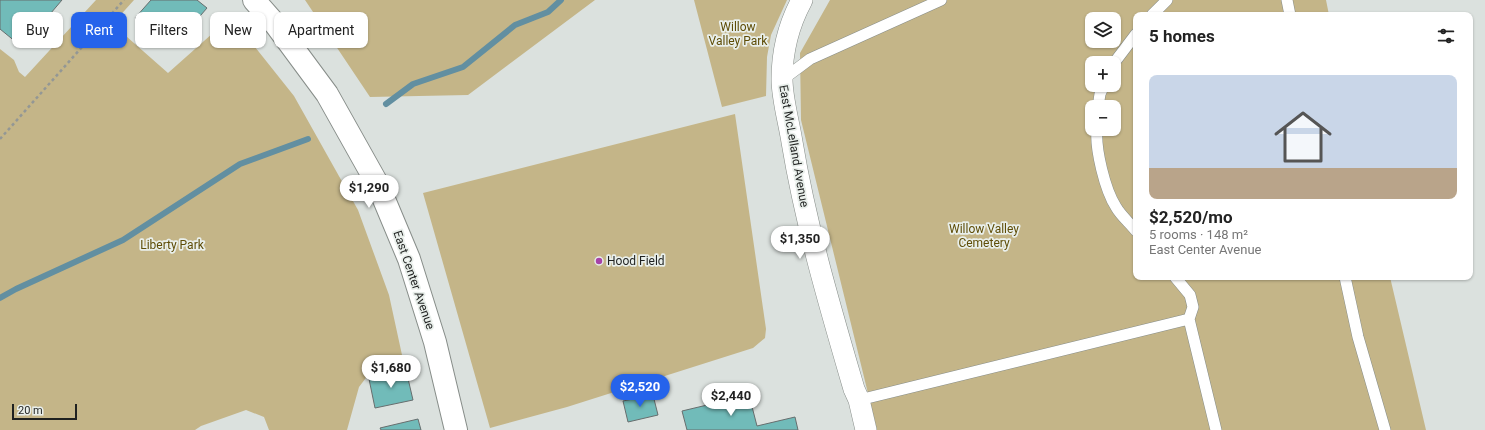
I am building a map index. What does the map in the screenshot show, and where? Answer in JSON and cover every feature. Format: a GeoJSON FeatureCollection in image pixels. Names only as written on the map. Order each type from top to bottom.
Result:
{"type":"FeatureCollection","features":[{"type":"Feature","properties":{"kind":"street","name":"East Center Avenue"},"geometry":{"type":"LineString","coordinates":[[254,0],[276,25],[327,94],[378,185],[409,259],[435,342],[456,430]]}},
{"type":"Feature","properties":{"kind":"street","name":"East McLelland Avenue"},"geometry":{"type":"LineString","coordinates":[[802,0],[794,15],[783,54],[782,80],[798,178],[819,268],[854,389],[859,400],[866,430]]}},
{"type":"Feature","properties":{"kind":"lane"},"geometry":{"type":"LineString","coordinates":[[782,80],[810,59],[942,0]]}},
{"type":"Feature","properties":{"kind":"lane"},"geometry":{"type":"LineString","coordinates":[[1155,12],[1167,0]]}},
{"type":"Feature","properties":{"kind":"lane"},"geometry":{"type":"LineString","coordinates":[[1287,0],[1289,12]]}},
{"type":"Feature","properties":{"kind":"lane"},"geometry":{"type":"LineString","coordinates":[[1119,56],[1133,38]]}},
{"type":"Feature","properties":{"kind":"lane"},"geometry":{"type":"LineString","coordinates":[[1096,136],[1106,184],[1116,207],[1133,227]]}},
{"type":"Feature","properties":{"kind":"lane"},"geometry":{"type":"LineString","coordinates":[[1178,280],[1190,295],[1193,307],[1189,319],[1216,430]]}},
{"type":"Feature","properties":{"kind":"lane"},"geometry":{"type":"LineString","coordinates":[[1346,280],[1358,336],[1385,430]]}},
{"type":"Feature","properties":{"kind":"lane"},"geometry":{"type":"LineString","coordinates":[[859,400],[1189,319]]}},
{"type":"Feature","properties":{"kind":"path"},"geometry":{"type":"LineString","coordinates":[[0,139],[124,0]]}},
{"type":"Feature","properties":{"kind":"green space","name":"Liberty Park"},"geometry":{"type":"Polygon","coordinates":[[[96,0],[134,0],[123,12],[85,12],[96,0]]]}},
{"type":"Feature","properties":{"kind":"green space"},"geometry":{"type":"Polygon","coordinates":[[[305,0],[595,0],[468,95],[370,97],[337,48],[368,48],[368,12],[313,12],[305,0]]]}},
{"type":"Feature","properties":{"kind":"green space","name":"Willow Valley Park"},"geometry":{"type":"Polygon","coordinates":[[[694,0],[787,0],[771,35],[767,57],[766,96],[722,107],[694,0]]]}},
{"type":"Feature","properties":{"kind":"green space","name":"Willow Valley Cemetery"},"geometry":{"type":"Polygon","coordinates":[[[830,0],[1326,0],[1328,12],[1133,12],[1133,280],[1391,280],[1426,430],[877,430],[801,120],[800,53],[830,0]]]}},
{"type":"Feature","properties":{"kind":"green space","name":"Liberty Park"},"geometry":{"type":"Polygon","coordinates":[[[71,27],[71,48],[127,48],[127,37],[135,44],[135,48],[140,48],[168,73],[196,48],[202,48],[202,43],[210,36],[210,48],[256,48],[294,96],[358,210],[389,295],[402,355],[378,362],[359,387],[347,430],[269,430],[264,417],[246,410],[201,426],[195,430],[0,430],[0,49],[14,60],[19,72],[25,77],[52,48],[63,48],[63,36],[71,27]]]}},
{"type":"Feature","properties":{"kind":"green space","name":"Hood Field"},"geometry":{"type":"Polygon","coordinates":[[[735,114],[766,329],[765,338],[753,348],[567,407],[490,428],[423,193],[735,114]]]}},
{"type":"Feature","properties":{"kind":"building"},"geometry":{"type":"Polygon","coordinates":[[[0,0],[62,0],[52,12],[12,12],[12,39],[0,29],[0,0]]]}},
{"type":"Feature","properties":{"kind":"building"},"geometry":{"type":"Polygon","coordinates":[[[151,0],[197,0],[207,8],[202,14],[202,12],[140,12],[151,0]]]}},
{"type":"Feature","properties":{"kind":"building"},"geometry":{"type":"Polygon","coordinates":[[[406,370],[413,400],[375,408],[369,379],[406,370]]]}},
{"type":"Feature","properties":{"kind":"building"},"geometry":{"type":"Polygon","coordinates":[[[653,395],[658,415],[628,422],[623,401],[653,395]]]}},
{"type":"Feature","properties":{"kind":"building"},"geometry":{"type":"Polygon","coordinates":[[[749,395],[757,426],[795,417],[798,430],[687,430],[682,411],[749,395]]]}},
{"type":"Feature","properties":{"kind":"building"},"geometry":{"type":"Polygon","coordinates":[[[418,419],[421,430],[381,430],[380,428],[418,419]]]}},
{"type":"Feature","properties":{"kind":"waterway"},"geometry":{"type":"LineString","coordinates":[[386,104],[413,84],[463,67],[515,25],[548,12],[561,0]]}},
{"type":"Feature","properties":{"kind":"waterway"},"geometry":{"type":"LineString","coordinates":[[0,298],[16,289],[123,240],[240,164],[308,139]]}},
{"type":"Feature","properties":{"kind":"place","name":"Hood Field"},"geometry":{"type":"Point","coordinates":[599,261]}}]}
